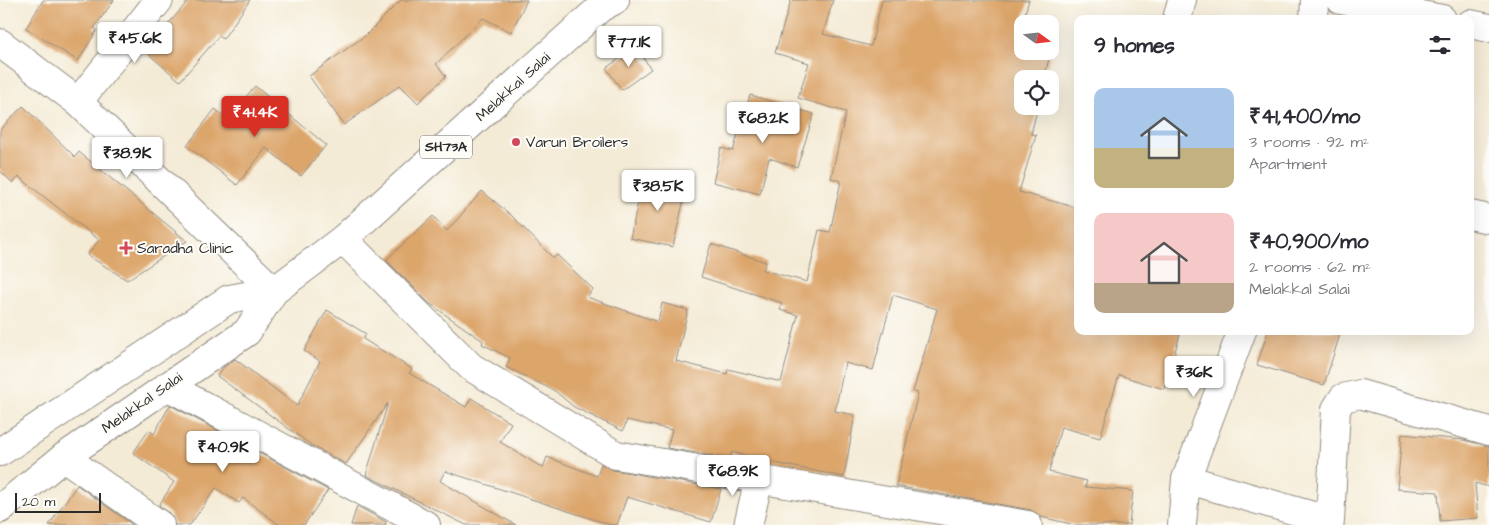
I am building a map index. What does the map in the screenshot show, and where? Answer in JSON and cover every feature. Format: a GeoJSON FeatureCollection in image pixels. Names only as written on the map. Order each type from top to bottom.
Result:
{"type":"FeatureCollection","features":[{"type":"Feature","properties":{"kind":"street"},"geometry":{"type":"LineString","coordinates":[[78,102],[159,0]]}},
{"type":"Feature","properties":{"kind":"street"},"geometry":{"type":"LineString","coordinates":[[1178,15],[1182,0]]}},
{"type":"Feature","properties":{"kind":"street"},"geometry":{"type":"LineString","coordinates":[[1314,15],[1315,0]]}},
{"type":"Feature","properties":{"kind":"street"},"geometry":{"type":"LineString","coordinates":[[1341,0],[1421,15]]}},
{"type":"Feature","properties":{"kind":"street","name":"Melakkal Salai"},"geometry":{"type":"LineString","coordinates":[[0,508],[64,457],[247,332],[274,291],[343,239],[602,3]]}},
{"type":"Feature","properties":{"kind":"street"},"geometry":{"type":"LineString","coordinates":[[1474,25],[1489,28]]}},
{"type":"Feature","properties":{"kind":"street"},"geometry":{"type":"LineString","coordinates":[[0,43],[78,102],[274,291]]}},
{"type":"Feature","properties":{"kind":"street"},"geometry":{"type":"LineString","coordinates":[[1474,217],[1489,219]]}},
{"type":"Feature","properties":{"kind":"street"},"geometry":{"type":"LineString","coordinates":[[343,239],[471,367],[616,455],[1028,525]]}},
{"type":"Feature","properties":{"kind":"street","name":"Melakkal Salai"},"geometry":{"type":"LineString","coordinates":[[0,452],[229,299],[274,291]]}},
{"type":"Feature","properties":{"kind":"street"},"geometry":{"type":"LineString","coordinates":[[1182,525],[1186,479],[1240,335]]}},
{"type":"Feature","properties":{"kind":"street"},"geometry":{"type":"LineString","coordinates":[[167,386],[426,525]]}},
{"type":"Feature","properties":{"kind":"street"},"geometry":{"type":"LineString","coordinates":[[1186,479],[1329,523],[1336,409],[1343,398],[1360,394],[1489,431]]}},
{"type":"Feature","properties":{"kind":"street"},"geometry":{"type":"LineString","coordinates":[[64,457],[160,525]]}},
{"type":"Feature","properties":{"kind":"street"},"geometry":{"type":"LineString","coordinates":[[748,525],[759,479]]}},
{"type":"Feature","properties":{"kind":"building"},"geometry":{"type":"Polygon","coordinates":[[[43,0],[114,0],[94,28],[97,30],[78,61],[26,28],[43,0]]]}},
{"type":"Feature","properties":{"kind":"building"},"geometry":{"type":"Polygon","coordinates":[[[189,0],[250,0],[223,39],[219,36],[180,81],[145,51],[189,0]]]}},
{"type":"Feature","properties":{"kind":"building"},"geometry":{"type":"Polygon","coordinates":[[[401,0],[527,0],[511,32],[483,18],[436,64],[446,76],[418,103],[400,85],[344,125],[309,76],[366,35],[401,0]]]}},
{"type":"Feature","properties":{"kind":"building"},"geometry":{"type":"Polygon","coordinates":[[[791,0],[833,0],[823,34],[871,46],[882,0],[1029,0],[1024,15],[1014,15],[1014,60],[1049,60],[1046,70],[1014,70],[1014,115],[1036,115],[1031,134],[1036,135],[1019,192],[1074,207],[1074,335],[1180,335],[1164,389],[1119,375],[1100,438],[1061,427],[1049,472],[1087,481],[1085,487],[1133,491],[1129,525],[1075,525],[1041,517],[1031,510],[896,486],[918,393],[913,392],[937,309],[893,295],[873,370],[845,363],[835,411],[855,415],[844,477],[732,452],[730,459],[667,448],[672,430],[627,420],[623,431],[574,407],[555,391],[506,367],[510,358],[482,344],[483,341],[429,303],[386,260],[433,216],[447,231],[482,191],[512,216],[553,258],[557,255],[593,289],[587,297],[658,322],[662,303],[688,310],[676,361],[727,374],[728,369],[781,382],[798,315],[780,310],[782,303],[701,277],[711,244],[766,262],[763,270],[807,282],[819,230],[830,232],[841,181],[831,178],[846,112],[798,98],[809,63],[775,53],[791,0]]]}},
{"type":"Feature","properties":{"kind":"building"},"geometry":{"type":"Polygon","coordinates":[[[636,47],[651,69],[622,90],[606,68],[636,47]]]}},
{"type":"Feature","properties":{"kind":"building"},"geometry":{"type":"Polygon","coordinates":[[[255,86],[326,145],[301,176],[266,148],[237,185],[187,146],[215,109],[228,119],[255,86]]]}},
{"type":"Feature","properties":{"kind":"building"},"geometry":{"type":"Polygon","coordinates":[[[750,95],[814,114],[797,167],[769,158],[760,194],[713,182],[721,148],[733,151],[750,95]]]}},
{"type":"Feature","properties":{"kind":"building"},"geometry":{"type":"Polygon","coordinates":[[[23,106],[75,157],[79,152],[187,241],[127,280],[87,255],[99,240],[19,177],[13,183],[0,171],[0,130],[23,106]]]}},
{"type":"Feature","properties":{"kind":"building"},"geometry":{"type":"Polygon","coordinates":[[[644,176],[687,186],[673,247],[630,238],[644,176]]]}},
{"type":"Feature","properties":{"kind":"building"},"geometry":{"type":"Polygon","coordinates":[[[327,310],[366,334],[363,339],[412,369],[409,373],[466,407],[471,398],[511,423],[500,442],[543,468],[547,457],[597,476],[601,464],[613,470],[721,489],[711,522],[627,497],[617,525],[611,525],[445,471],[440,481],[516,525],[466,525],[366,475],[388,403],[346,464],[311,445],[217,376],[224,367],[235,359],[297,406],[320,361],[304,351],[327,310]]]}},
{"type":"Feature","properties":{"kind":"building"},"geometry":{"type":"Polygon","coordinates":[[[1267,335],[1340,335],[1324,385],[1257,365],[1267,335]]]}},
{"type":"Feature","properties":{"kind":"building"},"geometry":{"type":"Polygon","coordinates":[[[170,405],[328,490],[304,525],[280,525],[243,498],[239,503],[216,488],[190,525],[175,525],[169,513],[159,505],[174,482],[133,453],[149,430],[154,434],[170,405]]]}},
{"type":"Feature","properties":{"kind":"building"},"geometry":{"type":"Polygon","coordinates":[[[1402,434],[1463,440],[1489,446],[1489,487],[1475,483],[1478,518],[1440,521],[1438,492],[1397,489],[1402,434]]]}},
{"type":"Feature","properties":{"kind":"building"},"geometry":{"type":"Polygon","coordinates":[[[77,485],[133,525],[49,525],[77,485]]]}},
{"type":"Feature","properties":{"kind":"building"},"geometry":{"type":"Polygon","coordinates":[[[357,506],[386,522],[385,525],[351,525],[357,506]]]}},
{"type":"Feature","properties":{"kind":"place","name":"Varun Broilers"},"geometry":{"type":"Point","coordinates":[516,142]}},
{"type":"Feature","properties":{"kind":"place","name":"Saradha Clinic"},"geometry":{"type":"Point","coordinates":[126,248]}}]}
